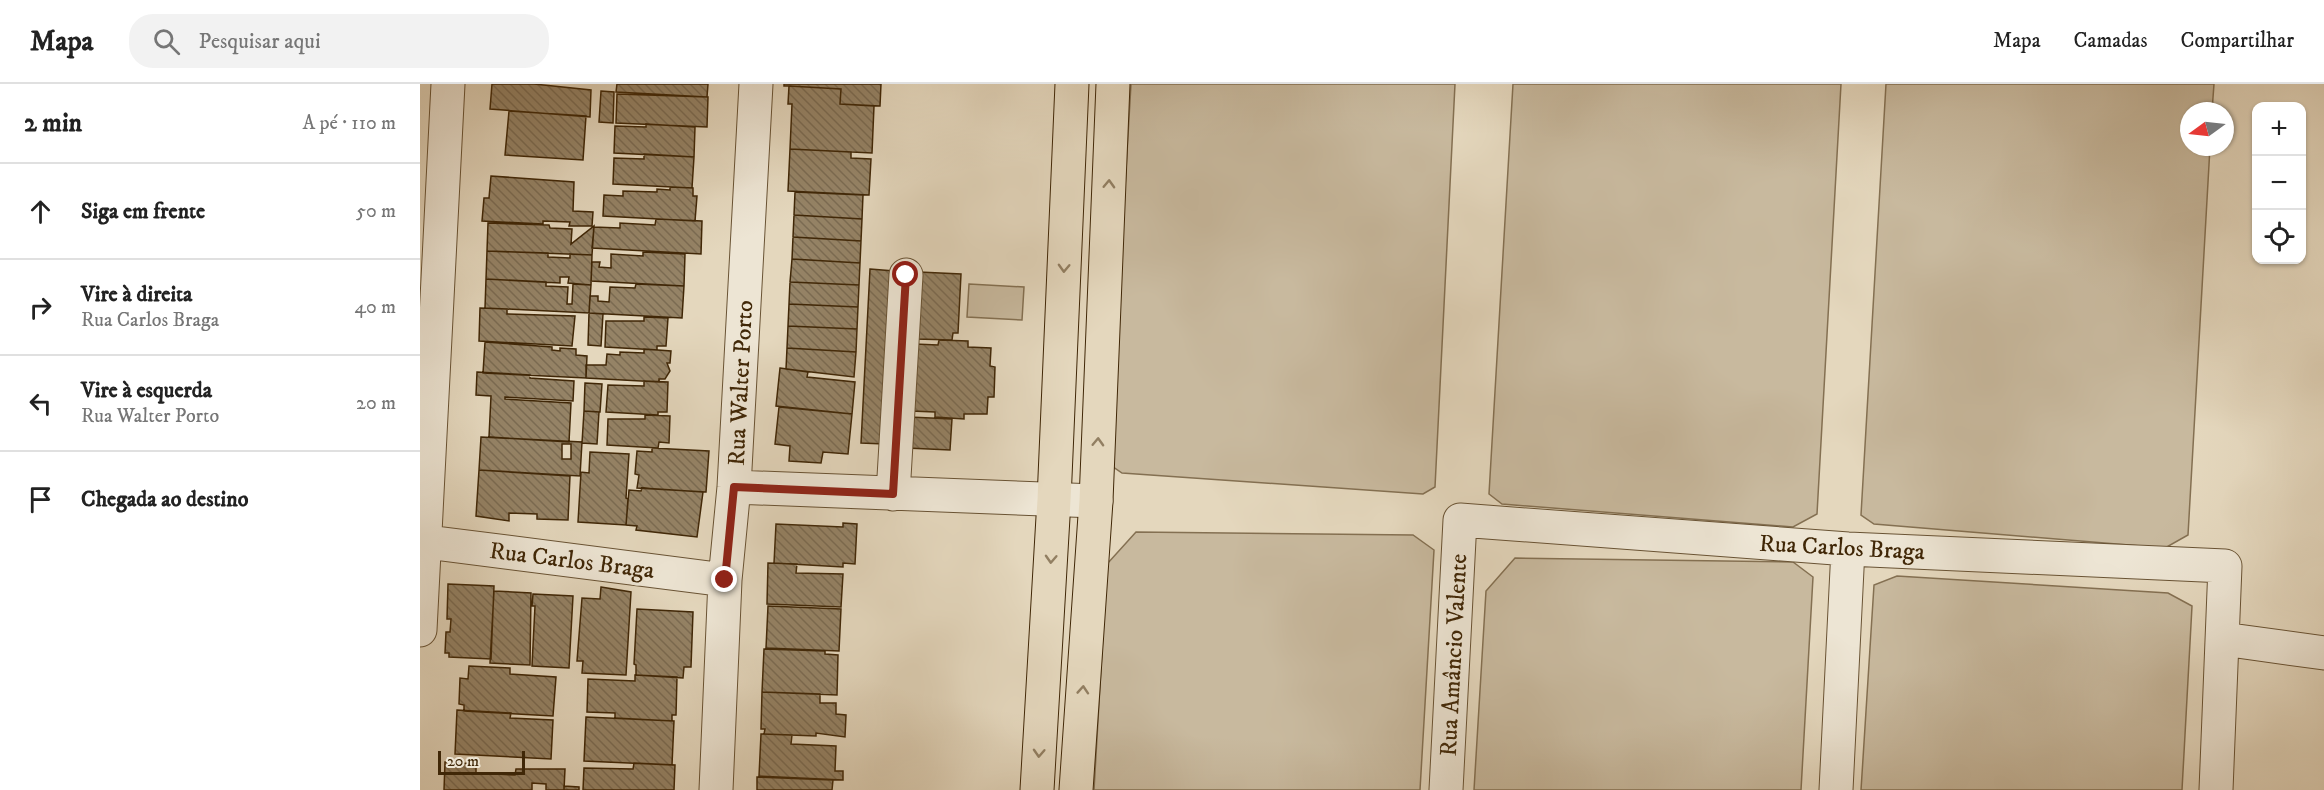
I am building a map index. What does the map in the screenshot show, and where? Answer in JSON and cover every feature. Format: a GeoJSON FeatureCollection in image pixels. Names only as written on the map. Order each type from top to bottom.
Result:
{"type":"FeatureCollection","features":[{"type":"Feature","properties":{"kind":"main road"},"geometry":{"type":"LineString","coordinates":[[1037,790],[1054,500],[1072,84]]}},
{"type":"Feature","properties":{"kind":"main road"},"geometry":{"type":"LineString","coordinates":[[1076,790],[1096,501],[1113,84]]}},
{"type":"Feature","properties":{"kind":"main road"},"geometry":{"type":"LineString","coordinates":[[1066,228],[1107,230]]}},
{"type":"Feature","properties":{"kind":"street"},"geometry":{"type":"LineString","coordinates":[[420,630],[422,541],[448,84]]}},
{"type":"Feature","properties":{"kind":"street","name":"Rua Walter Porto"},"geometry":{"type":"LineString","coordinates":[[716,790],[725,580],[734,487],[756,84]]}},
{"type":"Feature","properties":{"kind":"street"},"geometry":{"type":"LineString","coordinates":[[893,494],[906,275]]}},
{"type":"Feature","properties":{"kind":"street"},"geometry":{"type":"LineString","coordinates":[[734,487],[1096,501]]}},
{"type":"Feature","properties":{"kind":"street","name":"Rua Carlos Braga"},"geometry":{"type":"LineString","coordinates":[[1460,520],[1848,549],[2225,566],[2223,639]]}},
{"type":"Feature","properties":{"kind":"street","name":"Rua Amâncio Valente"},"geometry":{"type":"LineString","coordinates":[[1446,790],[1460,520]]}},
{"type":"Feature","properties":{"kind":"street","name":"Rua Carlos Braga"},"geometry":{"type":"LineString","coordinates":[[422,541],[725,580]]}},
{"type":"Feature","properties":{"kind":"street"},"geometry":{"type":"LineString","coordinates":[[1836,790],[1848,549]]}},
{"type":"Feature","properties":{"kind":"street"},"geometry":{"type":"LineString","coordinates":[[2216,790],[2223,639],[2324,653]]}},
{"type":"Feature","properties":{"kind":"shaded area"},"geometry":{"type":"Polygon","coordinates":[[[1131,84],[1455,84],[1435,487],[1423,494],[1122,473],[1109,464],[1131,84]]]}},
{"type":"Feature","properties":{"kind":"shaded area"},"geometry":{"type":"Polygon","coordinates":[[[1513,84],[1841,84],[1817,514],[1793,527],[1502,504],[1489,494],[1513,84]]]}},
{"type":"Feature","properties":{"kind":"shaded area"},"geometry":{"type":"Polygon","coordinates":[[[1886,84],[2214,84],[2213,102],[2180,102],[2180,156],[2209,156],[2188,535],[2165,548],[1874,524],[1861,515],[1886,84]]]}},
{"type":"Feature","properties":{"kind":"shaded area"},"geometry":{"type":"Polygon","coordinates":[[[969,284],[1024,287],[1022,320],[967,317],[969,284]]]}},
{"type":"Feature","properties":{"kind":"shaded area"},"geometry":{"type":"Polygon","coordinates":[[[1136,532],[1413,535],[1434,550],[1420,790],[1094,790],[1107,564],[1136,532]]]}},
{"type":"Feature","properties":{"kind":"shaded area"},"geometry":{"type":"Polygon","coordinates":[[[1515,558],[1793,562],[1813,577],[1801,790],[1474,790],[1486,591],[1515,558]]]}},
{"type":"Feature","properties":{"kind":"shaded area"},"geometry":{"type":"Polygon","coordinates":[[[1897,576],[2168,593],[2192,606],[2182,790],[1861,790],[1874,585],[1897,576]]]}},
{"type":"Feature","properties":{"kind":"building"},"geometry":{"type":"Polygon","coordinates":[[[492,84],[534,84],[591,90],[590,117],[490,109],[492,84]]]}},
{"type":"Feature","properties":{"kind":"building"},"geometry":{"type":"Polygon","coordinates":[[[617,84],[708,84],[707,97],[616,92],[617,84]]]}},
{"type":"Feature","properties":{"kind":"building"},"geometry":{"type":"Polygon","coordinates":[[[784,84],[881,84],[880,106],[840,104],[841,89],[784,86],[784,84]]]}},
{"type":"Feature","properties":{"kind":"building"},"geometry":{"type":"Polygon","coordinates":[[[789,86],[841,89],[840,104],[874,106],[872,153],[790,149],[792,104],[788,104],[789,86]]]}},
{"type":"Feature","properties":{"kind":"building"},"geometry":{"type":"Polygon","coordinates":[[[601,91],[614,92],[613,123],[599,122],[601,91]]]}},
{"type":"Feature","properties":{"kind":"building"},"geometry":{"type":"Polygon","coordinates":[[[617,94],[708,97],[707,127],[616,123],[617,94]]]}},
{"type":"Feature","properties":{"kind":"building"},"geometry":{"type":"Polygon","coordinates":[[[509,111],[586,116],[583,160],[505,155],[509,111]]]}},
{"type":"Feature","properties":{"kind":"building"},"geometry":{"type":"Polygon","coordinates":[[[646,124],[695,127],[694,157],[614,153],[615,126],[646,127],[646,124]]]}},
{"type":"Feature","properties":{"kind":"building"},"geometry":{"type":"Polygon","coordinates":[[[790,149],[851,152],[851,158],[871,159],[869,195],[788,191],[790,149]]]}},
{"type":"Feature","properties":{"kind":"building"},"geometry":{"type":"Polygon","coordinates":[[[644,154],[694,157],[692,188],[613,184],[614,158],[644,159],[644,154]]]}},
{"type":"Feature","properties":{"kind":"building"},"geometry":{"type":"Polygon","coordinates":[[[491,176],[574,182],[573,211],[593,212],[592,226],[569,226],[570,222],[543,221],[543,224],[482,221],[484,198],[489,198],[491,176]]]}},
{"type":"Feature","properties":{"kind":"building"},"geometry":{"type":"Polygon","coordinates":[[[670,187],[693,188],[693,196],[697,196],[695,221],[603,216],[604,195],[623,196],[623,191],[657,192],[657,189],[670,190],[670,187]]]}},
{"type":"Feature","properties":{"kind":"building"},"geometry":{"type":"Polygon","coordinates":[[[795,192],[863,195],[862,219],[794,215],[795,192]]]}},
{"type":"Feature","properties":{"kind":"building"},"geometry":{"type":"Polygon","coordinates":[[[794,215],[862,219],[861,241],[793,237],[794,215]]]}},
{"type":"Feature","properties":{"kind":"building"},"geometry":{"type":"Polygon","coordinates":[[[656,219],[702,221],[701,254],[592,248],[594,227],[620,228],[620,223],[655,225],[656,219]]]}},
{"type":"Feature","properties":{"kind":"building"},"geometry":{"type":"Polygon","coordinates":[[[488,223],[549,225],[550,228],[572,229],[571,244],[594,226],[592,255],[487,251],[488,223]]]}},
{"type":"Feature","properties":{"kind":"building"},"geometry":{"type":"Polygon","coordinates":[[[793,237],[861,241],[860,263],[792,259],[793,237]]]}},
{"type":"Feature","properties":{"kind":"building"},"geometry":{"type":"Polygon","coordinates":[[[487,251],[548,253],[548,257],[570,258],[570,254],[592,255],[591,285],[568,283],[569,277],[560,277],[560,283],[486,279],[487,251]]]}},
{"type":"Feature","properties":{"kind":"building"},"geometry":{"type":"Polygon","coordinates":[[[643,252],[685,254],[684,286],[591,281],[592,262],[600,262],[599,267],[611,268],[611,254],[643,256],[643,252]]]}},
{"type":"Feature","properties":{"kind":"building"},"geometry":{"type":"Polygon","coordinates":[[[792,259],[860,263],[859,285],[790,282],[792,259]]]}},
{"type":"Feature","properties":{"kind":"building"},"geometry":{"type":"Polygon","coordinates":[[[870,269],[894,271],[884,444],[861,443],[870,269]]]}},
{"type":"Feature","properties":{"kind":"building"},"geometry":{"type":"Polygon","coordinates":[[[919,272],[961,274],[958,333],[953,333],[952,340],[916,339],[919,272]]]}},
{"type":"Feature","properties":{"kind":"building"},"geometry":{"type":"Polygon","coordinates":[[[486,279],[546,282],[546,286],[568,287],[567,304],[572,304],[573,284],[591,285],[589,313],[485,308],[486,279]]]}},
{"type":"Feature","properties":{"kind":"building"},"geometry":{"type":"Polygon","coordinates":[[[790,282],[859,285],[858,307],[789,304],[790,282]]]}},
{"type":"Feature","properties":{"kind":"building"},"geometry":{"type":"Polygon","coordinates":[[[636,284],[684,286],[682,318],[589,313],[590,296],[598,296],[598,301],[609,302],[610,287],[635,288],[636,284]]]}},
{"type":"Feature","properties":{"kind":"building"},"geometry":{"type":"Polygon","coordinates":[[[789,304],[858,307],[857,329],[788,326],[789,304]]]}},
{"type":"Feature","properties":{"kind":"building"},"geometry":{"type":"Polygon","coordinates":[[[480,308],[507,309],[507,314],[575,316],[572,346],[479,341],[480,308]]]}},
{"type":"Feature","properties":{"kind":"building"},"geometry":{"type":"Polygon","coordinates":[[[589,313],[603,314],[601,346],[588,345],[589,313]]]}},
{"type":"Feature","properties":{"kind":"building"},"geometry":{"type":"Polygon","coordinates":[[[644,317],[668,318],[666,346],[657,346],[657,350],[605,347],[606,321],[644,321],[644,317]]]}},
{"type":"Feature","properties":{"kind":"building"},"geometry":{"type":"Polygon","coordinates":[[[788,326],[857,329],[856,352],[787,348],[788,326]]]}},
{"type":"Feature","properties":{"kind":"building"},"geometry":{"type":"Polygon","coordinates":[[[939,340],[968,341],[968,347],[991,348],[990,366],[995,367],[994,397],[988,397],[987,414],[964,414],[964,419],[935,417],[935,412],[911,411],[915,344],[938,345],[939,340]]]}},
{"type":"Feature","properties":{"kind":"building"},"geometry":{"type":"Polygon","coordinates":[[[485,342],[552,347],[552,350],[560,351],[560,348],[576,349],[576,355],[587,356],[586,378],[483,373],[485,342]]]}},
{"type":"Feature","properties":{"kind":"building"},"geometry":{"type":"Polygon","coordinates":[[[787,348],[856,352],[854,377],[786,369],[787,348]]]}},
{"type":"Feature","properties":{"kind":"building"},"geometry":{"type":"Polygon","coordinates":[[[644,349],[671,351],[670,363],[667,363],[670,371],[665,379],[659,379],[659,382],[586,378],[586,365],[606,365],[607,354],[644,353],[644,349]]]}},
{"type":"Feature","properties":{"kind":"building"},"geometry":{"type":"Polygon","coordinates":[[[780,368],[808,372],[807,377],[855,382],[852,414],[776,406],[780,368]]]}},
{"type":"Feature","properties":{"kind":"building"},"geometry":{"type":"Polygon","coordinates":[[[477,372],[530,375],[530,378],[574,381],[573,401],[505,397],[505,399],[571,403],[569,442],[489,437],[491,396],[476,395],[477,372]]]}},
{"type":"Feature","properties":{"kind":"building"},"geometry":{"type":"Polygon","coordinates":[[[644,381],[668,382],[667,412],[658,412],[658,415],[606,412],[608,385],[644,386],[644,381]]]}},
{"type":"Feature","properties":{"kind":"building"},"geometry":{"type":"Polygon","coordinates":[[[585,383],[602,384],[600,412],[584,411],[585,383]]]}},
{"type":"Feature","properties":{"kind":"building"},"geometry":{"type":"Polygon","coordinates":[[[779,407],[852,414],[848,454],[823,452],[821,463],[789,461],[790,446],[775,444],[779,407]]]}},
{"type":"Feature","properties":{"kind":"building"},"geometry":{"type":"Polygon","coordinates":[[[584,411],[599,412],[597,444],[582,443],[584,411]]]}},
{"type":"Feature","properties":{"kind":"building"},"geometry":{"type":"Polygon","coordinates":[[[645,415],[670,416],[669,443],[659,442],[658,448],[607,445],[608,419],[645,419],[645,415]]]}},
{"type":"Feature","properties":{"kind":"building"},"geometry":{"type":"Polygon","coordinates":[[[909,417],[952,419],[950,450],[907,448],[909,417]]]}},
{"type":"Feature","properties":{"kind":"building"},"geometry":{"type":"Polygon","coordinates":[[[481,437],[582,442],[580,476],[479,470],[481,437]],[[562,444],[562,459],[571,459],[571,444],[562,444]]]}},
{"type":"Feature","properties":{"kind":"building"},"geometry":{"type":"Polygon","coordinates":[[[652,448],[709,451],[706,492],[637,488],[639,475],[635,474],[637,451],[652,452],[652,448]]]}},
{"type":"Feature","properties":{"kind":"building"},"geometry":{"type":"Polygon","coordinates":[[[590,452],[629,454],[626,525],[578,522],[581,472],[589,473],[590,452]]]}},
{"type":"Feature","properties":{"kind":"building"},"geometry":{"type":"Polygon","coordinates":[[[479,470],[570,476],[568,520],[537,519],[537,514],[509,513],[509,521],[476,516],[479,470]]]}},
{"type":"Feature","properties":{"kind":"building"},"geometry":{"type":"Polygon","coordinates":[[[642,488],[703,492],[697,537],[636,530],[637,526],[626,525],[629,490],[641,491],[642,488]]]}},
{"type":"Feature","properties":{"kind":"building"},"geometry":{"type":"Polygon","coordinates":[[[843,523],[857,524],[855,564],[843,563],[843,567],[774,563],[776,524],[843,527],[843,523]]]}},
{"type":"Feature","properties":{"kind":"building"},"geometry":{"type":"Polygon","coordinates":[[[768,563],[797,564],[796,573],[843,574],[841,607],[767,604],[768,563]]]}},
{"type":"Feature","properties":{"kind":"building"},"geometry":{"type":"Polygon","coordinates":[[[448,584],[494,586],[491,659],[449,657],[449,653],[445,653],[446,632],[450,632],[451,619],[447,619],[448,584]]]}},
{"type":"Feature","properties":{"kind":"building"},"geometry":{"type":"Polygon","coordinates":[[[601,587],[631,592],[626,675],[582,673],[583,661],[577,661],[582,598],[600,599],[601,587]]]}},
{"type":"Feature","properties":{"kind":"building"},"geometry":{"type":"Polygon","coordinates":[[[494,591],[531,593],[530,665],[490,663],[494,591]]]}},
{"type":"Feature","properties":{"kind":"building"},"geometry":{"type":"Polygon","coordinates":[[[533,594],[573,596],[569,668],[532,666],[535,606],[532,606],[533,594]]]}},
{"type":"Feature","properties":{"kind":"building"},"geometry":{"type":"Polygon","coordinates":[[[768,606],[841,609],[839,651],[766,648],[768,606]]]}},
{"type":"Feature","properties":{"kind":"building"},"geometry":{"type":"Polygon","coordinates":[[[637,609],[693,612],[691,667],[684,667],[683,678],[636,675],[634,664],[637,609]]]}},
{"type":"Feature","properties":{"kind":"building"},"geometry":{"type":"Polygon","coordinates":[[[764,649],[825,651],[825,654],[838,655],[837,695],[762,692],[764,649]]]}},
{"type":"Feature","properties":{"kind":"building"},"geometry":{"type":"Polygon","coordinates":[[[469,666],[510,668],[510,674],[556,677],[553,716],[464,711],[464,705],[459,704],[460,678],[468,679],[469,666]]]}},
{"type":"Feature","properties":{"kind":"building"},"geometry":{"type":"Polygon","coordinates":[[[635,675],[677,677],[676,715],[672,715],[672,721],[615,718],[615,713],[587,712],[588,679],[635,681],[635,675]]]}},
{"type":"Feature","properties":{"kind":"building"},"geometry":{"type":"Polygon","coordinates":[[[762,692],[820,694],[820,703],[836,703],[836,714],[846,715],[845,737],[816,733],[816,736],[764,734],[765,729],[761,729],[762,692]]]}},
{"type":"Feature","properties":{"kind":"building"},"geometry":{"type":"Polygon","coordinates":[[[457,710],[511,713],[510,718],[553,720],[551,759],[455,754],[457,710]]]}},
{"type":"Feature","properties":{"kind":"building"},"geometry":{"type":"Polygon","coordinates":[[[586,717],[674,721],[672,765],[584,761],[586,717]]]}},
{"type":"Feature","properties":{"kind":"building"},"geometry":{"type":"Polygon","coordinates":[[[761,734],[792,735],[791,744],[836,746],[835,771],[843,771],[843,780],[759,776],[761,734]]]}},
{"type":"Feature","properties":{"kind":"building"},"geometry":{"type":"Polygon","coordinates":[[[445,762],[476,764],[476,773],[515,775],[516,769],[565,769],[564,790],[546,790],[546,784],[532,783],[532,790],[444,790],[445,762]]]}},
{"type":"Feature","properties":{"kind":"building"},"geometry":{"type":"Polygon","coordinates":[[[634,763],[675,765],[674,790],[583,790],[584,768],[633,769],[634,763]]]}},
{"type":"Feature","properties":{"kind":"building"},"geometry":{"type":"Polygon","coordinates":[[[757,777],[833,780],[832,790],[757,790],[757,777]]]}},
{"type":"Feature","properties":{"kind":"building"},"geometry":{"type":"Polygon","coordinates":[[[564,786],[579,787],[579,790],[564,790],[564,786]]]}},
{"type":"Feature","properties":{"kind":"route"},"geometry":{"type":"LineString","coordinates":[[725,580],[734,487],[893,494],[906,275]]}}]}
